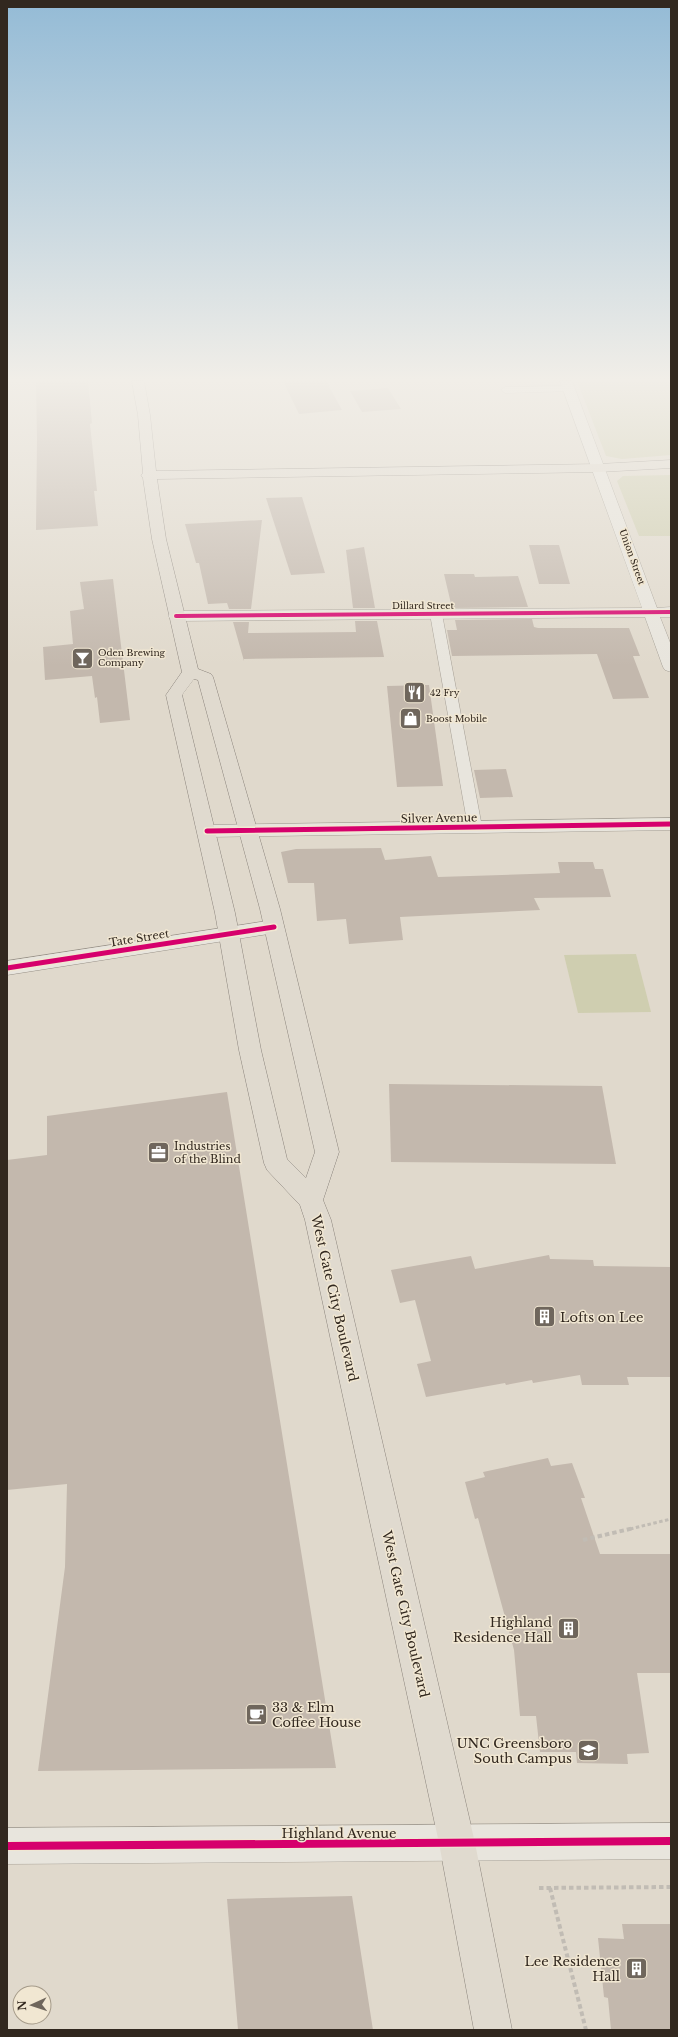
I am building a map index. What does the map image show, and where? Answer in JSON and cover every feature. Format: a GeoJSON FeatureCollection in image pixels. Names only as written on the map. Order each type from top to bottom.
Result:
{"type":"FeatureCollection","features":[{"type":"Feature","properties":{"kind":"main road"},"geometry":{"type":"LineString","coordinates":[[148,476],[155,520],[190,672]]}},
{"type":"Feature","properties":{"kind":"main road","name":"West Gate City Boulevard"},"geometry":{"type":"LineString","coordinates":[[311,1200],[327,1152],[274,927],[205,677],[190,672],[174,695],[229,933],[250,1050],[276,1163],[311,1200],[318,1220],[457,1844],[493,2030]]}},
{"type":"Feature","properties":{"kind":"street","name":"Union Street"},"geometry":{"type":"LineString","coordinates":[[602,476],[671,667]]}},
{"type":"Feature","properties":{"kind":"street","name":"Dillard Street"},"geometry":{"type":"LineString","coordinates":[[176,616],[671,612]]}},
{"type":"Feature","properties":{"kind":"street","name":"Silver Avenue"},"geometry":{"type":"LineString","coordinates":[[206,831],[671,824]]}},
{"type":"Feature","properties":{"kind":"street","name":"Tate Street"},"geometry":{"type":"LineString","coordinates":[[7,968],[274,927]]}},
{"type":"Feature","properties":{"kind":"street","name":"Highland Avenue"},"geometry":{"type":"LineString","coordinates":[[7,1846],[457,1844],[671,1841]]}},
{"type":"Feature","properties":{"kind":"lane"},"geometry":{"type":"LineString","coordinates":[[436,614],[475,827]]}},
{"type":"Feature","properties":{"kind":"path"},"geometry":{"type":"LineString","coordinates":[[583,1540],[671,1519]]}},
{"type":"Feature","properties":{"kind":"path"},"geometry":{"type":"LineString","coordinates":[[539,1888],[671,1887]]}},
{"type":"Feature","properties":{"kind":"path"},"geometry":{"type":"LineString","coordinates":[[550,1888],[586,2030]]}},
{"type":"Feature","properties":{"kind":"green space"},"geometry":{"type":"Polygon","coordinates":[[[623,476],[671,476],[671,536],[639,536],[617,481],[623,476]]]}},
{"type":"Feature","properties":{"kind":"green space"},"geometry":{"type":"Polygon","coordinates":[[[636,954],[651,1012],[578,1013],[564,955],[636,954]]]}},
{"type":"Feature","properties":{"kind":"building"},"geometry":{"type":"Polygon","coordinates":[[[37,476],[95,476],[97,491],[94,491],[98,526],[36,530],[37,476]]]}},
{"type":"Feature","properties":{"kind":"building"},"geometry":{"type":"Polygon","coordinates":[[[302,497],[325,573],[291,575],[266,498],[302,497]]]}},
{"type":"Feature","properties":{"kind":"building"},"geometry":{"type":"Polygon","coordinates":[[[262,520],[251,609],[229,609],[227,603],[208,604],[199,563],[196,563],[185,524],[262,520]]]}},
{"type":"Feature","properties":{"kind":"building"},"geometry":{"type":"Polygon","coordinates":[[[529,545],[559,545],[570,584],[539,584],[529,545]]]}},
{"type":"Feature","properties":{"kind":"building"},"geometry":{"type":"Polygon","coordinates":[[[364,547],[375,608],[353,608],[346,550],[364,547]]]}},
{"type":"Feature","properties":{"kind":"building"},"geometry":{"type":"Polygon","coordinates":[[[444,574],[474,574],[475,577],[518,576],[528,607],[452,608],[444,574]]]}},
{"type":"Feature","properties":{"kind":"building"},"geometry":{"type":"Polygon","coordinates":[[[113,579],[130,720],[100,723],[97,697],[95,698],[92,676],[45,680],[43,647],[73,644],[70,611],[84,609],[80,582],[113,579]]]}},
{"type":"Feature","properties":{"kind":"building"},"geometry":{"type":"Polygon","coordinates":[[[532,619],[534,627],[538,628],[629,628],[640,656],[633,656],[649,698],[613,699],[597,654],[452,656],[447,630],[457,630],[455,620],[532,619]]]}},
{"type":"Feature","properties":{"kind":"building"},"geometry":{"type":"Polygon","coordinates":[[[355,621],[377,621],[384,657],[244,659],[244,661],[233,622],[249,622],[248,633],[356,632],[355,621]]]}},
{"type":"Feature","properties":{"kind":"building"},"geometry":{"type":"Polygon","coordinates":[[[429,685],[443,786],[397,787],[387,686],[429,685]]]}},
{"type":"Feature","properties":{"kind":"building"},"geometry":{"type":"Polygon","coordinates":[[[506,769],[513,797],[480,798],[474,770],[506,769]]]}},
{"type":"Feature","properties":{"kind":"building"},"geometry":{"type":"Polygon","coordinates":[[[381,848],[385,860],[431,856],[438,877],[560,873],[558,862],[593,862],[595,869],[603,869],[611,897],[534,898],[540,910],[400,917],[403,940],[349,944],[346,919],[317,921],[314,883],[288,883],[281,852],[296,849],[381,848]]]}},
{"type":"Feature","properties":{"kind":"building"},"geometry":{"type":"Polygon","coordinates":[[[389,1084],[602,1086],[616,1164],[391,1162],[389,1084]]]}},
{"type":"Feature","properties":{"kind":"building"},"geometry":{"type":"Polygon","coordinates":[[[227,1092],[336,1768],[38,1771],[65,1567],[67,1484],[7,1490],[7,1160],[47,1155],[47,1116],[227,1092]]]}},
{"type":"Feature","properties":{"kind":"building","name":"Lofts on Lee"},"geometry":{"type":"Polygon","coordinates":[[[549,1255],[550,1259],[593,1260],[594,1266],[671,1267],[671,1377],[627,1377],[629,1385],[582,1385],[580,1375],[533,1383],[532,1380],[506,1385],[505,1383],[426,1397],[417,1364],[431,1361],[415,1300],[400,1303],[391,1270],[471,1256],[475,1269],[549,1255]]]}},
{"type":"Feature","properties":{"kind":"building","name":"Highland Residence Hall"},"geometry":{"type":"Polygon","coordinates":[[[548,1458],[551,1466],[572,1463],[585,1498],[581,1498],[600,1554],[671,1554],[671,1673],[637,1673],[649,1753],[627,1754],[628,1764],[577,1763],[576,1752],[540,1752],[536,1716],[520,1716],[514,1650],[478,1518],[475,1519],[465,1482],[485,1477],[483,1472],[548,1458]]]}},
{"type":"Feature","properties":{"kind":"building"},"geometry":{"type":"Polygon","coordinates":[[[352,1896],[373,2030],[238,2030],[227,1899],[352,1896]]]}},
{"type":"Feature","properties":{"kind":"building","name":"Lee Residence Hall"},"geometry":{"type":"Polygon","coordinates":[[[622,1924],[671,1924],[671,2030],[611,2030],[608,1998],[604,1997],[598,1938],[624,1939],[622,1924]]]}},
{"type":"Feature","properties":{"kind":"cycle path"},"geometry":{"type":"LineString","coordinates":[[176,616],[671,612]]}},
{"type":"Feature","properties":{"kind":"cycle path"},"geometry":{"type":"LineString","coordinates":[[207,831],[671,824]]}},
{"type":"Feature","properties":{"kind":"cycle path"},"geometry":{"type":"LineString","coordinates":[[7,968],[274,927]]}},
{"type":"Feature","properties":{"kind":"cycle path"},"geometry":{"type":"LineString","coordinates":[[7,1846],[671,1841]]}},
{"type":"Feature","properties":{"kind":"place","name":"Oden Brewing Company"},"geometry":{"type":"Point","coordinates":[83,658]}},
{"type":"Feature","properties":{"kind":"place","name":"42 Fry"},"geometry":{"type":"Point","coordinates":[415,693]}},
{"type":"Feature","properties":{"kind":"place","name":"Boost Mobile"},"geometry":{"type":"Point","coordinates":[411,719]}},
{"type":"Feature","properties":{"kind":"place","name":"Industries of the Blind"},"geometry":{"type":"Point","coordinates":[158,1152]}},
{"type":"Feature","properties":{"kind":"place","name":"Lofts on Lee"},"geometry":{"type":"Point","coordinates":[545,1317]}},
{"type":"Feature","properties":{"kind":"place","name":"Highland Residence Hall"},"geometry":{"type":"Point","coordinates":[568,1629]}},
{"type":"Feature","properties":{"kind":"place","name":"33 & Elm Coffee House"},"geometry":{"type":"Point","coordinates":[257,1714]}},
{"type":"Feature","properties":{"kind":"place","name":"UNC Greensboro South Campus"},"geometry":{"type":"Point","coordinates":[588,1750]}},
{"type":"Feature","properties":{"kind":"place","name":"Lee Residence Hall"},"geometry":{"type":"Point","coordinates":[636,1968]}}]}
